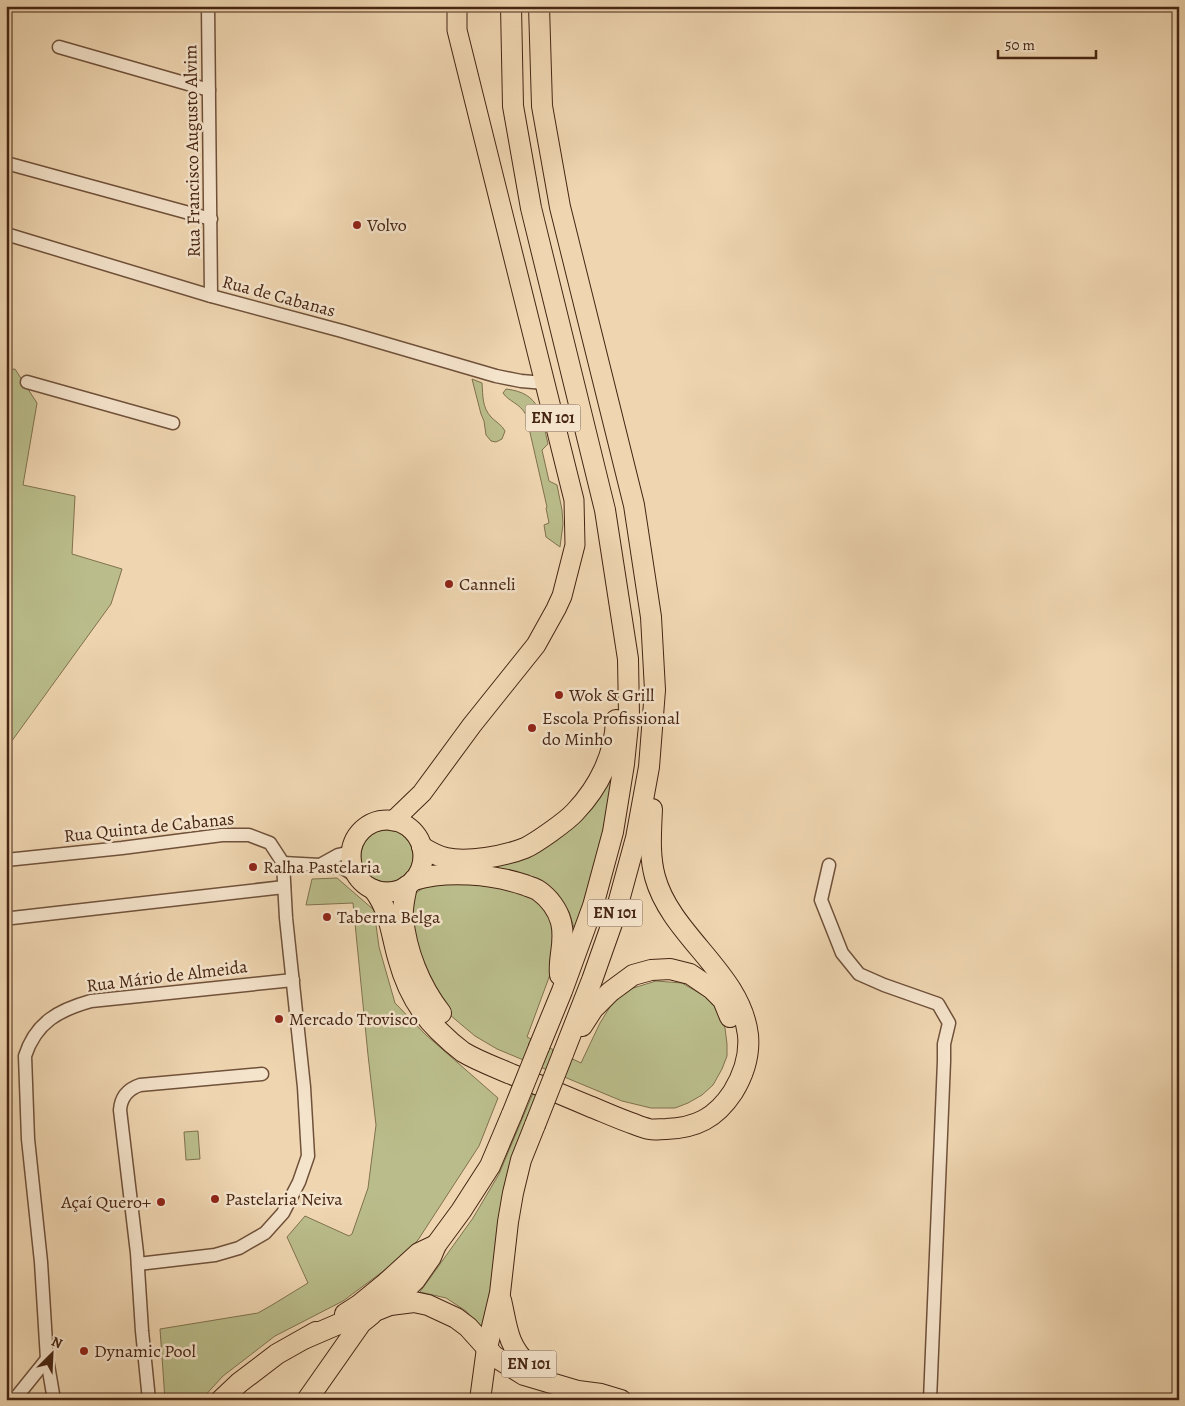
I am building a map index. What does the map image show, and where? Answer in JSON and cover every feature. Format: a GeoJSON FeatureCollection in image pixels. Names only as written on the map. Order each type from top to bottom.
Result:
{"type":"FeatureCollection","features":[{"type":"Feature","properties":{"kind":"highway","name":"EN 101"},"geometry":{"type":"LineString","coordinates":[[307,1400],[361,1323],[383,1308],[416,1280],[431,1257],[436,1245],[490,1166],[562,991],[593,906],[614,832],[624,764],[629,715],[628,659],[620,600],[605,510],[531,208],[513,106],[511,6]]}},
{"type":"Feature","properties":{"kind":"highway","name":"EN 101"},"geometry":{"type":"LineString","coordinates":[[538,6],[542,106],[560,206],[634,505],[651,617],[655,690],[649,767],[636,838],[615,915],[592,980],[521,1160],[513,1193],[500,1294],[506,1330],[518,1353],[529,1365],[546,1374],[621,1400]]}},
{"type":"Feature","properties":{"kind":"highway"},"geometry":{"type":"LineString","coordinates":[[420,843],[435,854],[447,859],[490,858],[526,848],[574,813],[594,788],[608,761],[615,736],[619,671],[620,600]]}},
{"type":"Feature","properties":{"kind":"highway"},"geometry":{"type":"LineString","coordinates":[[374,890],[382,900],[387,914],[406,983],[420,1008],[437,1029],[463,1052],[619,1119],[649,1129],[696,1125],[717,1111],[730,1096],[742,1077],[748,1057],[746,1021],[739,1005],[718,970],[693,942],[668,906],[655,879],[651,859],[655,789],[649,767]]}},
{"type":"Feature","properties":{"kind":"highway"},"geometry":{"type":"LineString","coordinates":[[562,991],[559,967],[564,938],[561,920],[552,903],[538,890],[512,881],[448,874],[427,876],[411,883],[403,916],[408,945],[417,973],[431,1000],[445,1018],[471,1041],[494,1056],[625,1111],[651,1117],[672,1116],[692,1112],[709,1101],[719,1090],[731,1071],[735,1040],[733,1025],[723,1000],[712,989],[690,974],[670,969],[651,970],[632,975],[610,992],[593,1009],[563,1054]]}},
{"type":"Feature","properties":{"kind":"highway"},"geometry":{"type":"LineString","coordinates":[[221,1400],[276,1354],[359,1305],[419,1253],[436,1245]]}},
{"type":"Feature","properties":{"kind":"highway"},"geometry":{"type":"LineString","coordinates":[[480,1400],[487,1348],[500,1294]]}},
{"type":"Feature","properties":{"kind":"highway"},"geometry":{"type":"LineString","coordinates":[[306,1338],[362,1314],[414,1302],[442,1310],[456,1318],[468,1327],[502,1362],[524,1375],[578,1391],[601,1394]]}},
{"type":"Feature","properties":{"kind":"main road","name":"EN 101"},"geometry":{"type":"LineString","coordinates":[[393,821],[422,793],[472,725],[536,645],[562,596],[575,545],[574,500],[457,30],[457,6]]}},
{"type":"Feature","properties":{"kind":"main road","name":"EN 101"},"geometry":{"type":"LineString","coordinates":[[411,883],[420,870],[423,858],[417,820],[422,793]]}},
{"type":"Feature","properties":{"kind":"main road"},"geometry":{"type":"LineString","coordinates":[[411,883],[396,891],[374,890],[356,876],[352,865],[351,852],[354,841],[361,831],[370,824],[382,821],[393,821],[407,827],[420,843]]}},
{"type":"Feature","properties":{"kind":"street","name":"Rua Francisco Augusto Alvim"},"geometry":{"type":"LineString","coordinates":[[208,6],[212,296]]}},
{"type":"Feature","properties":{"kind":"street"},"geometry":{"type":"LineString","coordinates":[[59,47],[209,90]]}},
{"type":"Feature","properties":{"kind":"street"},"geometry":{"type":"LineString","coordinates":[[6,163],[211,219]]}},
{"type":"Feature","properties":{"kind":"street","name":"Rua de Cabanas"},"geometry":{"type":"LineString","coordinates":[[6,234],[212,296],[342,331],[496,376],[545,383]]}},
{"type":"Feature","properties":{"kind":"street"},"geometry":{"type":"LineString","coordinates":[[27,382],[174,424]]}},
{"type":"Feature","properties":{"kind":"street","name":"Rua Quinta de Cabanas"},"geometry":{"type":"LineString","coordinates":[[6,860],[222,835],[249,834],[270,844],[283,863]]}},
{"type":"Feature","properties":{"kind":"street"},"geometry":{"type":"LineString","coordinates":[[320,865],[338,855],[351,852]]}},
{"type":"Feature","properties":{"kind":"street"},"geometry":{"type":"LineString","coordinates":[[138,1264],[216,1255],[239,1248],[265,1233],[283,1213],[299,1182],[308,1156],[304,1087],[286,918],[283,863],[343,868],[356,876]]}},
{"type":"Feature","properties":{"kind":"street"},"geometry":{"type":"LineString","coordinates":[[829,866],[821,900],[842,953],[859,974],[938,1004],[949,1023],[944,1044],[930,1400]]}},
{"type":"Feature","properties":{"kind":"street"},"geometry":{"type":"LineString","coordinates":[[12,918],[284,887]]}},
{"type":"Feature","properties":{"kind":"street","name":"Rua Mário de Almeida"},"geometry":{"type":"LineString","coordinates":[[54,1400],[48,1359],[28,1139],[25,1056],[29,1045],[40,1027],[54,1015],[91,1001],[293,980]]}},
{"type":"Feature","properties":{"kind":"street"},"geometry":{"type":"LineString","coordinates":[[149,1400],[138,1264],[120,1110],[121,1103],[128,1091],[140,1085],[262,1074]]}},
{"type":"Feature","properties":{"kind":"street"},"geometry":{"type":"LineString","coordinates":[[14,1400],[48,1359]]}},
{"type":"Feature","properties":{"kind":"green space"},"geometry":{"type":"Polygon","coordinates":[[[15,369],[37,403],[23,485],[75,496],[72,554],[122,569],[111,604],[6,749],[6,370],[15,369]]]}},
{"type":"Feature","properties":{"kind":"green space"},"geometry":{"type":"Polygon","coordinates":[[[472,379],[482,383],[486,409],[505,431],[502,439],[496,442],[491,441],[486,435],[472,379]]]}},
{"type":"Feature","properties":{"kind":"green space"},"geometry":{"type":"Polygon","coordinates":[[[506,389],[518,391],[526,395],[538,407],[541,415],[548,444],[542,450],[549,481],[557,485],[562,510],[563,524],[560,547],[546,537],[544,525],[549,523],[547,507],[526,415],[521,408],[503,393],[506,389]]]}},
{"type":"Feature","properties":{"kind":"green space"},"geometry":{"type":"Polygon","coordinates":[[[613,773],[596,863],[575,931],[569,912],[556,895],[428,870],[431,859],[527,853],[613,773]]]}},
{"type":"Feature","properties":{"kind":"green space"},"geometry":{"type":"Polygon","coordinates":[[[387,830],[401,834],[409,842],[413,856],[409,870],[401,878],[387,882],[373,878],[365,870],[361,856],[365,842],[373,834],[387,830]]]}},
{"type":"Feature","properties":{"kind":"green space"},"geometry":{"type":"Polygon","coordinates":[[[337,878],[374,910],[379,947],[395,1003],[426,1035],[498,1098],[479,1146],[418,1240],[397,1261],[343,1301],[275,1336],[223,1376],[201,1400],[165,1400],[160,1329],[258,1313],[308,1283],[287,1237],[305,1216],[349,1236],[352,1234],[368,1188],[376,1125],[353,903],[306,905],[312,879],[337,878]]]}},
{"type":"Feature","properties":{"kind":"green space"},"geometry":{"type":"Polygon","coordinates":[[[433,883],[469,884],[508,889],[526,894],[544,907],[556,924],[558,953],[527,1037],[581,1063],[600,1023],[613,1002],[630,989],[656,981],[682,983],[706,997],[717,1009],[725,1028],[727,1056],[713,1085],[702,1095],[675,1108],[651,1108],[622,1101],[497,1049],[475,1036],[450,1015],[435,996],[413,941],[411,897],[433,883]]]}},
{"type":"Feature","properties":{"kind":"green space"},"geometry":{"type":"Polygon","coordinates":[[[533,1093],[540,1096],[486,1334],[466,1311],[446,1298],[420,1292],[473,1218],[499,1174],[533,1093]]]}},
{"type":"Feature","properties":{"kind":"green space"},"geometry":{"type":"Polygon","coordinates":[[[198,1131],[200,1159],[186,1160],[184,1132],[198,1131]]]}},
{"type":"Feature","properties":{"kind":"place","name":"Volvo"},"geometry":{"type":"Point","coordinates":[357,225]}},
{"type":"Feature","properties":{"kind":"place","name":"Canneli"},"geometry":{"type":"Point","coordinates":[449,584]}},
{"type":"Feature","properties":{"kind":"place","name":"Wok & Grill"},"geometry":{"type":"Point","coordinates":[559,695]}},
{"type":"Feature","properties":{"kind":"place","name":"Escola Profissional do Minho"},"geometry":{"type":"Point","coordinates":[532,728]}},
{"type":"Feature","properties":{"kind":"place","name":"Ralha Pastelaria"},"geometry":{"type":"Point","coordinates":[253,867]}},
{"type":"Feature","properties":{"kind":"place","name":"Taberna Belga"},"geometry":{"type":"Point","coordinates":[327,917]}},
{"type":"Feature","properties":{"kind":"place","name":"Mercado Trovisco"},"geometry":{"type":"Point","coordinates":[279,1019]}},
{"type":"Feature","properties":{"kind":"place","name":"Pastelaria Neiva"},"geometry":{"type":"Point","coordinates":[215,1199]}},
{"type":"Feature","properties":{"kind":"place","name":"Açaí Quero+"},"geometry":{"type":"Point","coordinates":[161,1202]}},
{"type":"Feature","properties":{"kind":"place","name":"Dynamic Pool"},"geometry":{"type":"Point","coordinates":[84,1351]}}]}
